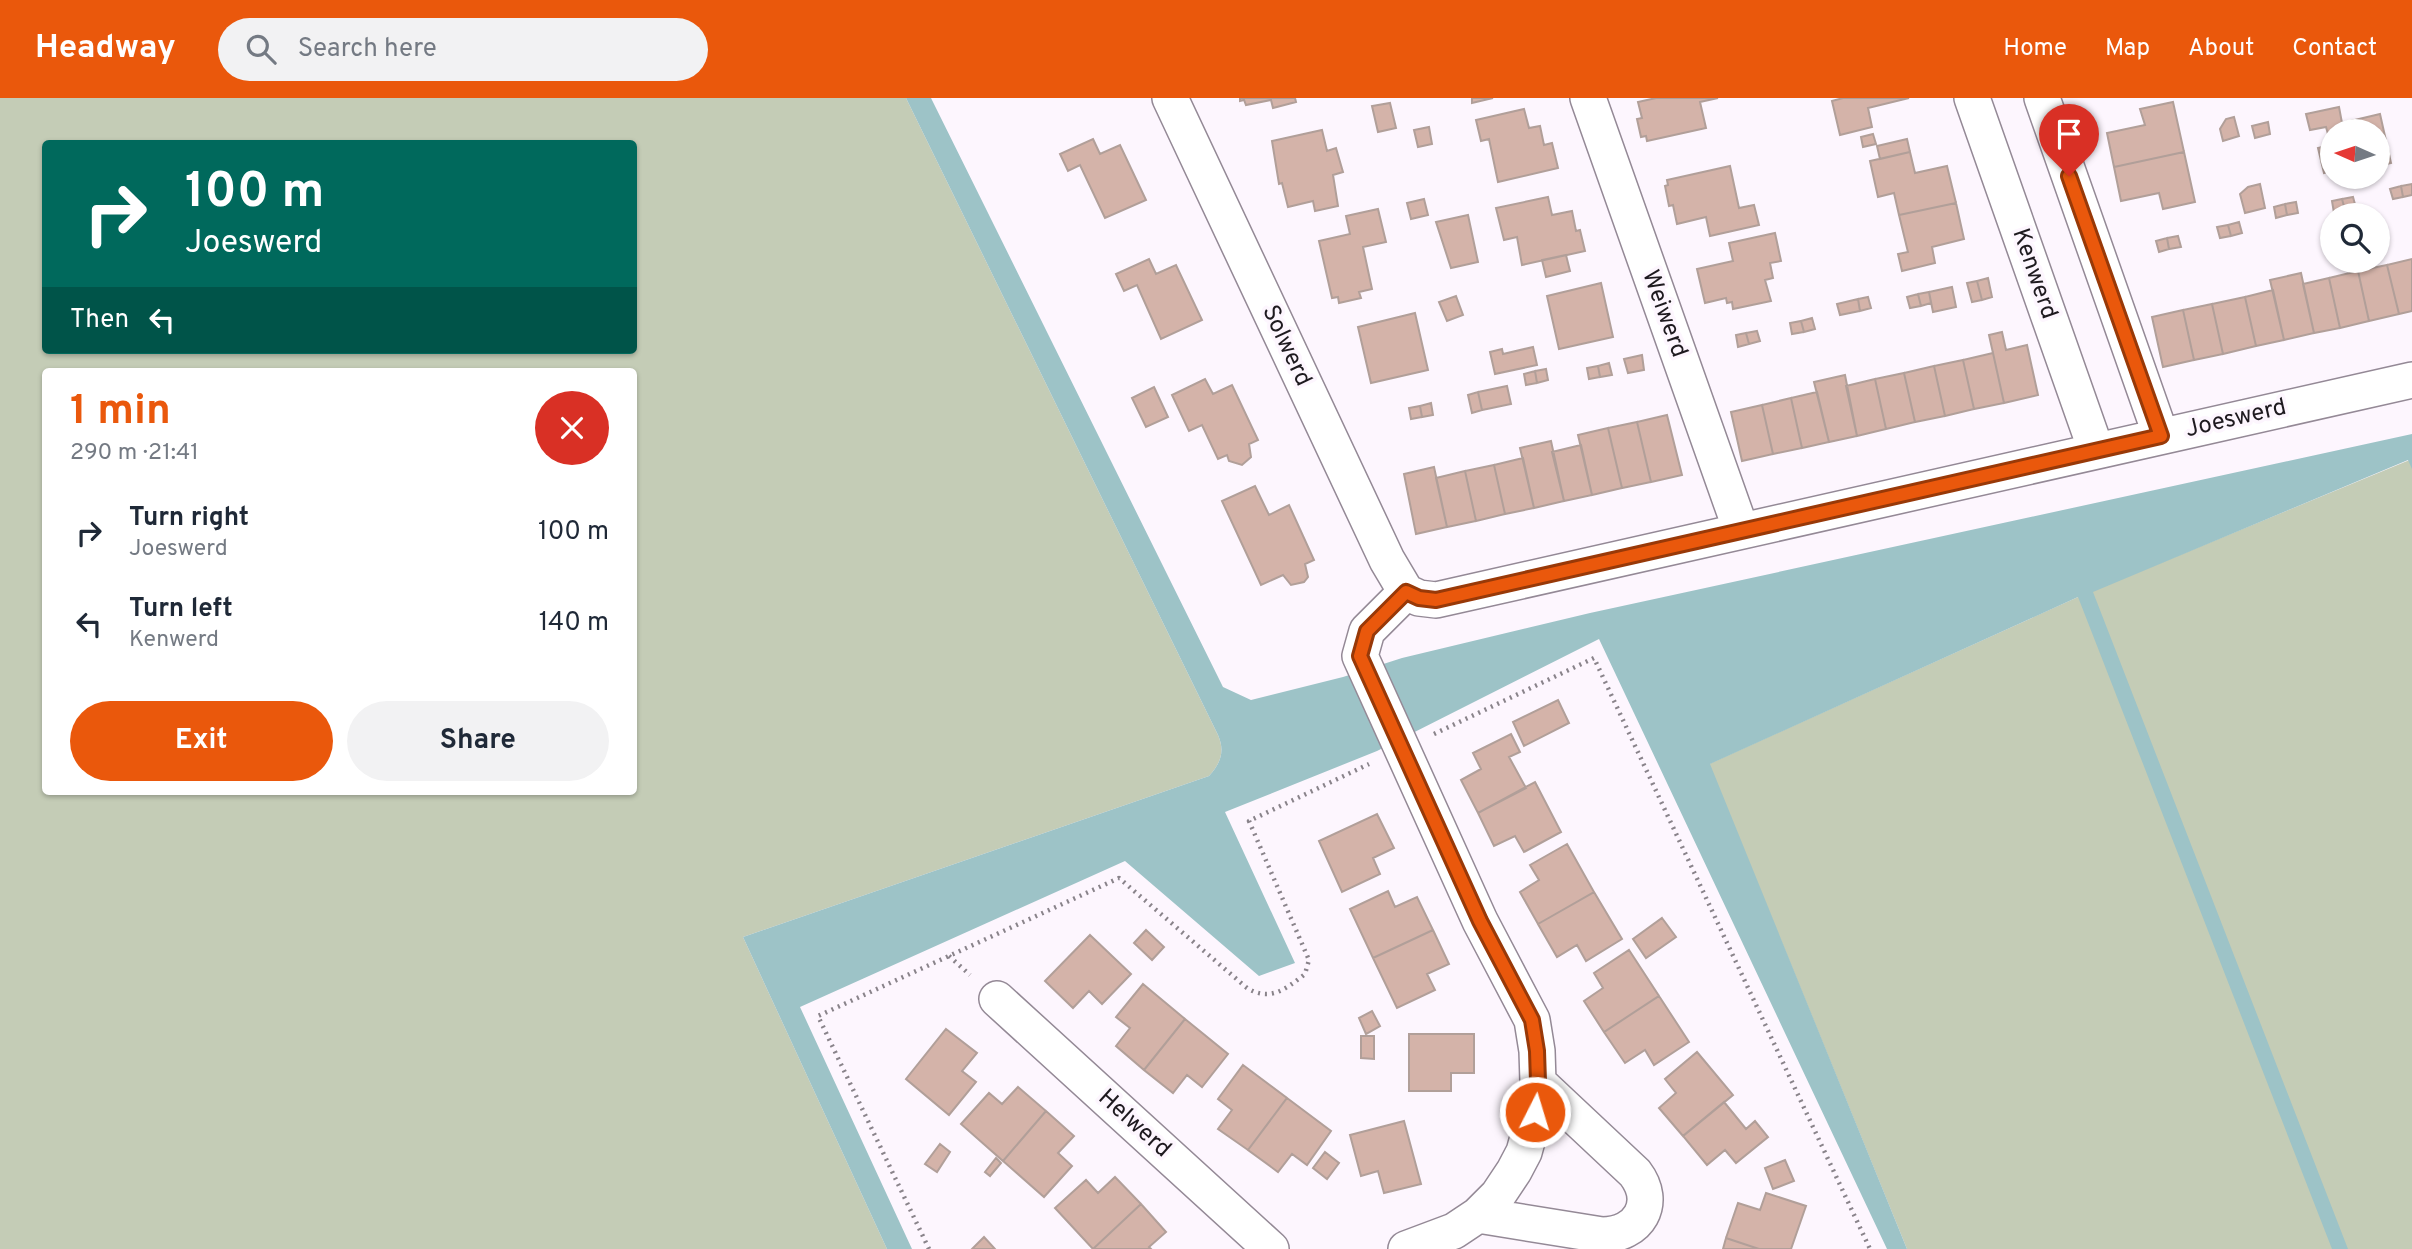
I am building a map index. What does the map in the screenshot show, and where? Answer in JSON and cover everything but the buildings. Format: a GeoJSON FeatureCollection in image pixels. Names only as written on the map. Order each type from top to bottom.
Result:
{"type":"FeatureCollection","features":[{"type":"Feature","properties":{"kind":"street","name":"Solwerd"},"geometry":{"type":"LineString","coordinates":[[1170,98],[1387,560],[1406,592]]}},
{"type":"Feature","properties":{"kind":"street","name":"Weiwerd"},"geometry":{"type":"LineString","coordinates":[[1588,98],[1741,530]]}},
{"type":"Feature","properties":{"kind":"street","name":"Kenwerd"},"geometry":{"type":"LineString","coordinates":[[1972,98],[2096,450]]}},
{"type":"Feature","properties":{"kind":"street"},"geometry":{"type":"LineString","coordinates":[[2042,98],[2161,436]]}},
{"type":"Feature","properties":{"kind":"street","name":"Joeswerd"},"geometry":{"type":"LineString","coordinates":[[1406,592],[1419,598],[1436,600],[2412,380]]}},
{"type":"Feature","properties":{"kind":"street"},"geometry":{"type":"LineString","coordinates":[[1406,592],[1367,631],[1360,656],[1480,921],[1532,1020],[1538,1082],[1535,1112],[1524,1152],[1498,1195],[1478,1215],[1454,1231],[1406,1249]]}},
{"type":"Feature","properties":{"kind":"street","name":"Helwerd"},"geometry":{"type":"LineString","coordinates":[[985,989],[1271,1249]]}},
{"type":"Feature","properties":{"kind":"street"},"geometry":{"type":"LineString","coordinates":[[1478,1215],[1616,1235],[1628,1230],[1638,1220],[1644,1208],[1644,1189],[1635,1173],[1538,1082]]}},
{"type":"Feature","properties":{"kind":"path"},"geometry":{"type":"LineString","coordinates":[[929,1249],[818,1016],[1119,878],[1247,988],[1261,995],[1279,992],[1305,974],[1309,960],[1249,821],[1594,658],[1870,1249]]}},
{"type":"Feature","properties":{"kind":"path"},"geometry":{"type":"LineString","coordinates":[[949,956],[985,989]]}},
{"type":"Feature","properties":{"kind":"green space"},"geometry":{"type":"Polygon","coordinates":[[[0,98],[906,98],[1218,735],[1221,752],[1219,762],[1209,776],[743,937],[887,1249],[0,1249],[0,98]]]}},
{"type":"Feature","properties":{"kind":"green space"},"geometry":{"type":"Polygon","coordinates":[[[2412,459],[2412,1249],[1907,1249],[1709,764],[2078,597],[2412,459]]]}},
{"type":"Feature","properties":{"kind":"water"},"geometry":{"type":"Polygon","coordinates":[[[906,98],[931,98],[1223,687],[1251,700],[1343,677],[1402,658],[1590,613],[2412,434],[2412,469],[2408,460],[2093,592],[2348,1249],[2332,1249],[2078,597],[1710,764],[1907,1249],[1887,1249],[1599,639],[1377,751],[1225,812],[1295,963],[1259,976],[1125,861],[800,1007],[912,1249],[887,1249],[743,937],[1209,776],[1219,762],[1221,752],[1218,735],[906,98]]]}},
{"type":"Feature","properties":{"kind":"route"},"geometry":{"type":"LineString","coordinates":[[1535,1112],[1537,1051],[1532,1020],[1480,921],[1360,656],[1367,631],[1406,592],[1419,598],[1436,600],[2161,436],[2069,176]]}}]}
